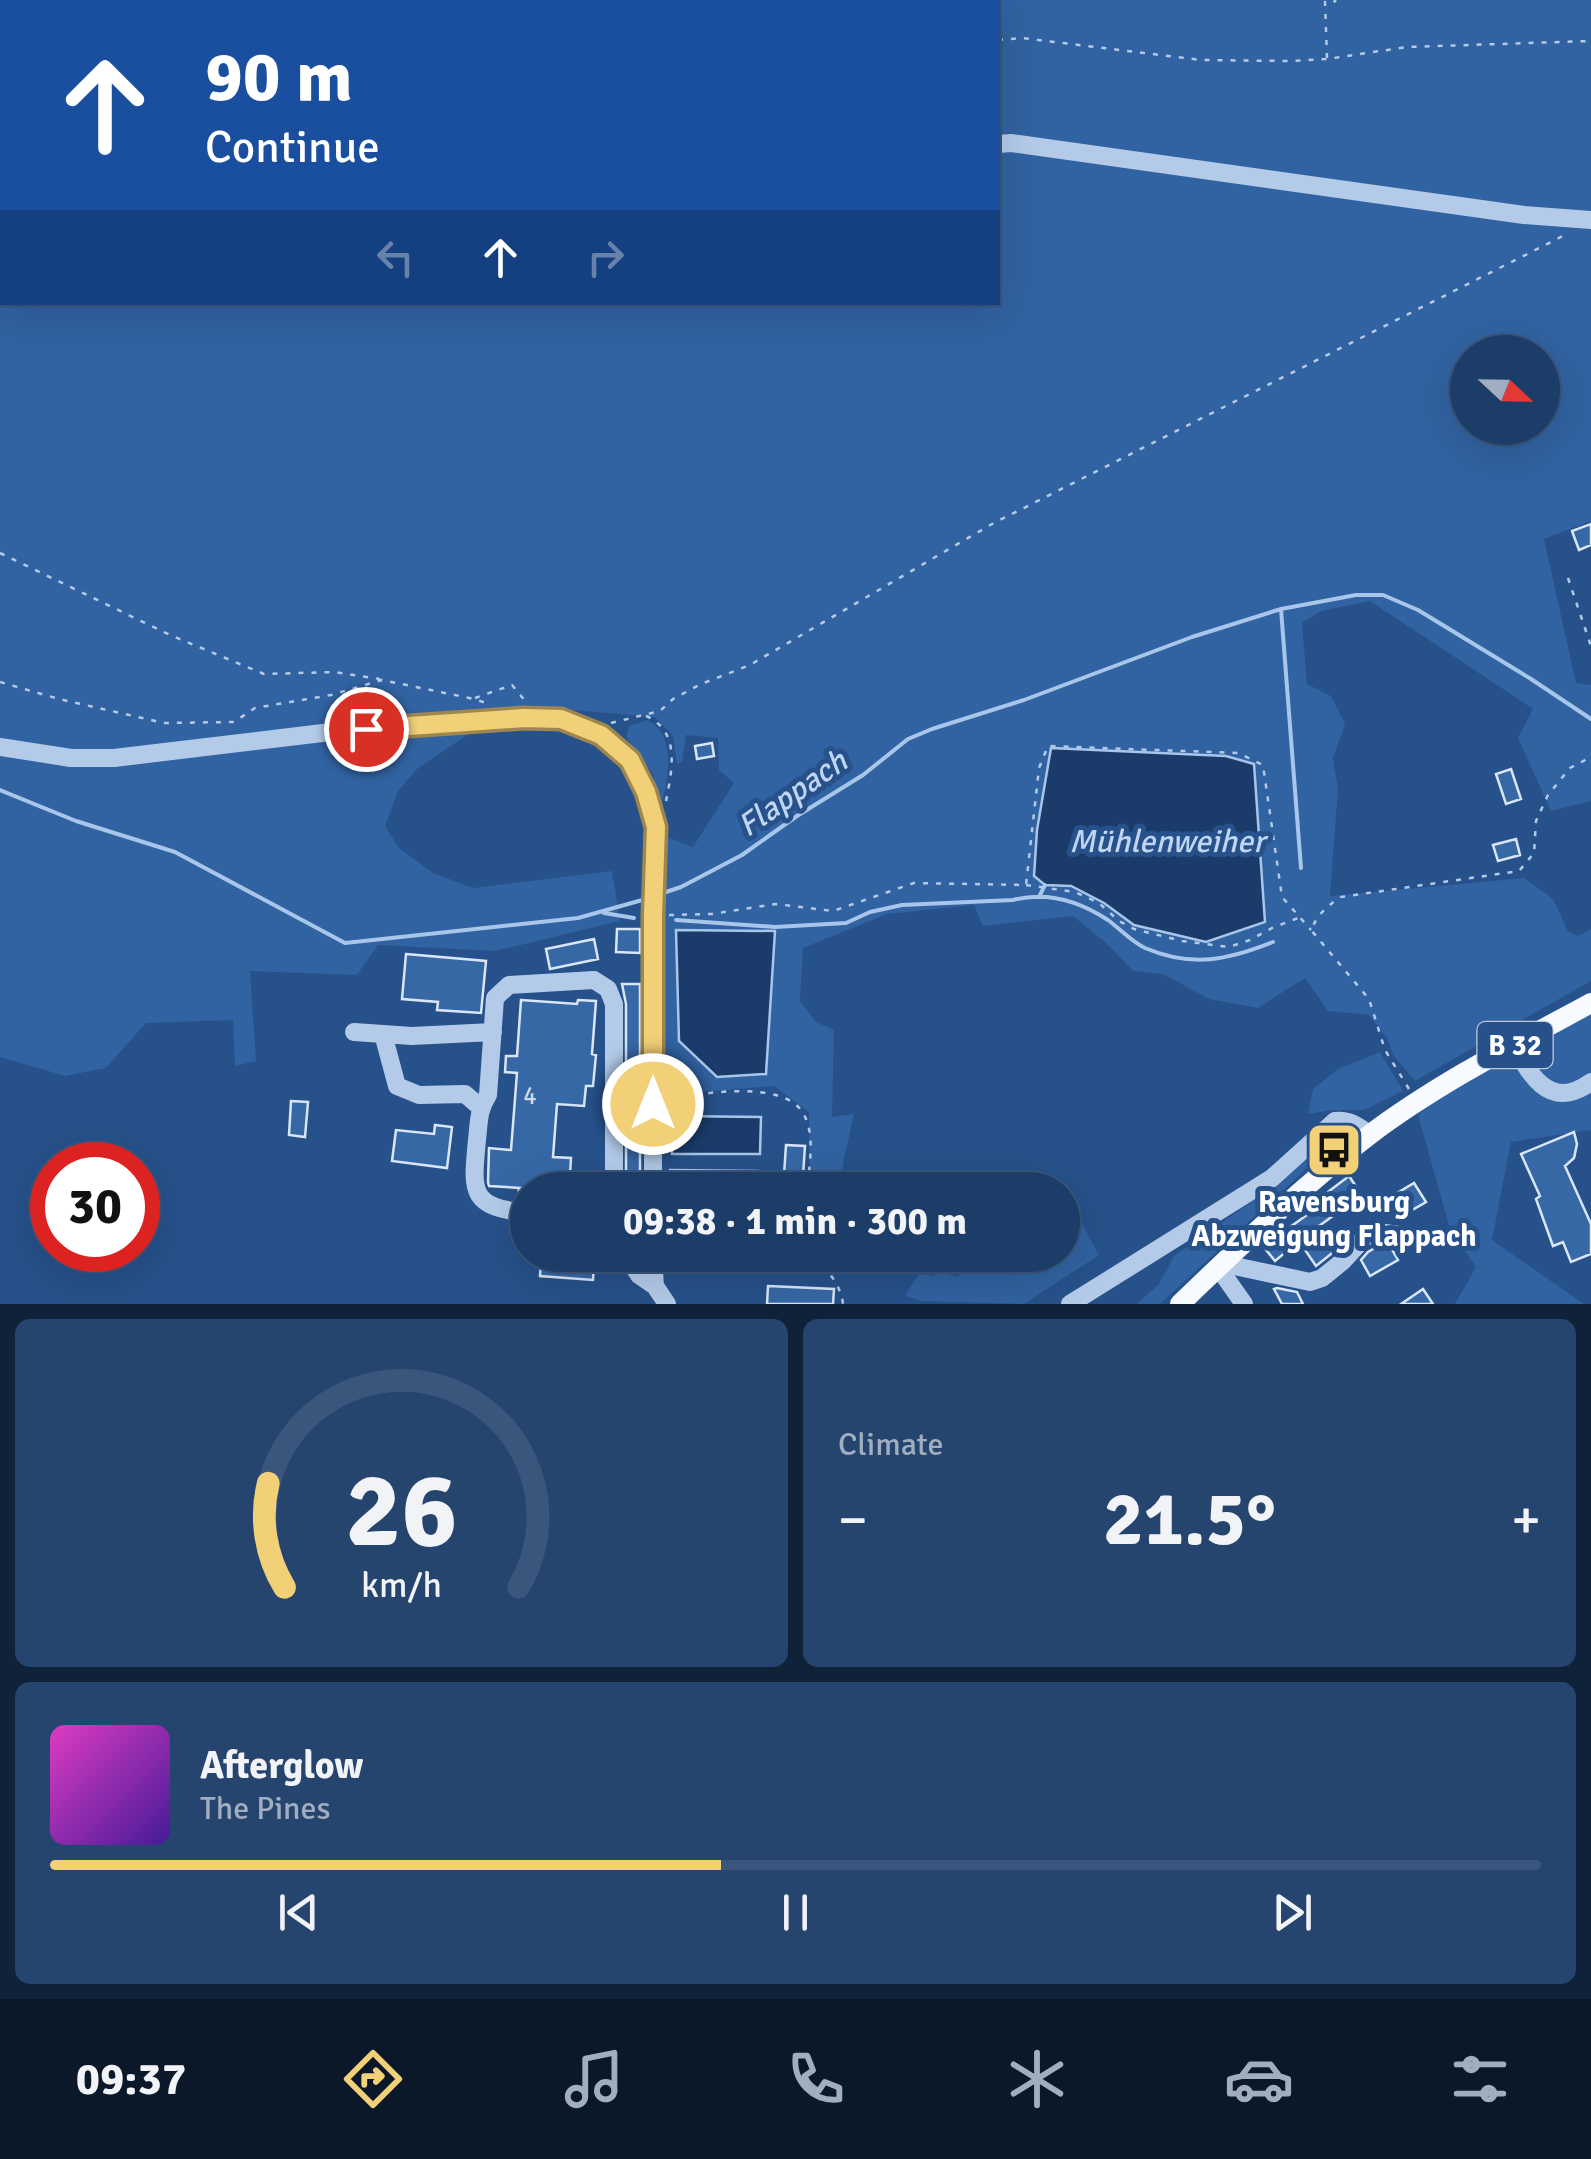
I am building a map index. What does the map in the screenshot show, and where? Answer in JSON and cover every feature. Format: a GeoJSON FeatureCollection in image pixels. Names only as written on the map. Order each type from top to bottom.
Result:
{"type":"FeatureCollection","features":[{"type":"Feature","properties":{"kind":"main road","name":"B 32"},"geometry":{"type":"LineString","coordinates":[[1180,1304],[1370,1135],[1511,1038],[1591,1003]]}},
{"type":"Feature","properties":{"kind":"street"},"geometry":{"type":"LineString","coordinates":[[1000,144],[1524,215],[1591,220]]}},
{"type":"Feature","properties":{"kind":"street"},"geometry":{"type":"LineString","coordinates":[[0,747],[71,758],[114,758],[339,732],[540,718],[561,719],[601,735],[630,760],[646,792],[656,827],[653,1172]]}},
{"type":"Feature","properties":{"kind":"street"},"geometry":{"type":"LineString","coordinates":[[510,1210],[491,1206],[479,1196],[473,1182],[480,1107],[488,1095],[496,998],[509,985],[594,980],[608,989],[614,1004],[614,1172]]}},
{"type":"Feature","properties":{"kind":"street"},"geometry":{"type":"LineString","coordinates":[[354,1032],[412,1036],[493,1032]]}},
{"type":"Feature","properties":{"kind":"street"},"geometry":{"type":"LineString","coordinates":[[383,1034],[397,1086],[418,1095],[465,1094],[480,1107]]}},
{"type":"Feature","properties":{"kind":"street"},"geometry":{"type":"LineString","coordinates":[[1511,1038],[1537,1082],[1552,1093],[1566,1094],[1591,1082]]}},
{"type":"Feature","properties":{"kind":"street"},"geometry":{"type":"LineString","coordinates":[[1070,1304],[1272,1178],[1336,1121],[1353,1123],[1370,1135]]}},
{"type":"Feature","properties":{"kind":"street"},"geometry":{"type":"LineString","coordinates":[[1222,1264],[1310,1282],[1322,1278],[1365,1236],[1378,1232],[1399,1234]]}},
{"type":"Feature","properties":{"kind":"street"},"geometry":{"type":"LineString","coordinates":[[1222,1264],[1244,1304]]}},
{"type":"Feature","properties":{"kind":"street"},"geometry":{"type":"LineString","coordinates":[[637,1272],[655,1286],[667,1304]]}},
{"type":"Feature","properties":{"kind":"street"},"geometry":{"type":"LineString","coordinates":[[655,1272],[655,1286]]}},
{"type":"Feature","properties":{"kind":"path"},"geometry":{"type":"LineString","coordinates":[[1327,59],[1324,1],[1336,0]]}},
{"type":"Feature","properties":{"kind":"path"},"geometry":{"type":"LineString","coordinates":[[1000,40],[1022,38],[1201,60],[1290,61],[1407,46],[1591,40]]}},
{"type":"Feature","properties":{"kind":"path"},"geometry":{"type":"LineString","coordinates":[[601,735],[613,722],[660,711],[701,684],[750,665],[992,524],[1574,230]]}},
{"type":"Feature","properties":{"kind":"path"},"geometry":{"type":"LineString","coordinates":[[0,553],[170,636],[264,674],[334,672],[382,680],[474,699],[505,710],[505,720]]}},
{"type":"Feature","properties":{"kind":"path"},"geometry":{"type":"LineString","coordinates":[[1568,578],[1591,646]]}},
{"type":"Feature","properties":{"kind":"path"},"geometry":{"type":"LineString","coordinates":[[0,682],[164,723],[234,722],[255,708],[331,695],[382,680]]}},
{"type":"Feature","properties":{"kind":"path"},"geometry":{"type":"LineString","coordinates":[[474,699],[512,685],[540,718]]}},
{"type":"Feature","properties":{"kind":"path"},"geometry":{"type":"LineString","coordinates":[[644,715],[658,722],[671,744],[666,799]]}},
{"type":"Feature","properties":{"kind":"path"},"geometry":{"type":"LineString","coordinates":[[1026,885],[1040,768],[1048,746],[1238,753],[1264,765],[1282,897],[1369,998],[1385,1050],[1419,1102]]}},
{"type":"Feature","properties":{"kind":"path"},"geometry":{"type":"LineString","coordinates":[[1311,930],[1322,910],[1341,897],[1519,871],[1534,853],[1536,822],[1548,796],[1570,768],[1591,758]]}},
{"type":"Feature","properties":{"kind":"path"},"geometry":{"type":"LineString","coordinates":[[653,910],[712,914],[776,904],[833,911],[914,883],[1026,885],[1074,892],[1099,903],[1134,930],[1182,942],[1229,947],[1299,918]]}},
{"type":"Feature","properties":{"kind":"path"},"geometry":{"type":"LineString","coordinates":[[653,1104],[728,1092],[766,1092],[789,1100],[803,1112],[811,1138],[808,1172]]}},
{"type":"Feature","properties":{"kind":"path"},"geometry":{"type":"LineString","coordinates":[[829,1272],[843,1304]]}},
{"type":"Feature","properties":{"kind":"shaded area"},"geometry":{"type":"Polygon","coordinates":[[[1000,0],[1591,0],[1591,521],[1544,539],[1576,683],[1591,685],[1591,801],[1551,811],[1518,738],[1533,709],[1370,601],[1321,611],[1302,623],[1307,684],[1331,696],[1345,724],[1333,758],[1338,789],[1330,896],[1524,878],[1553,899],[1568,931],[1578,936],[1591,929],[1591,981],[1415,1081],[1393,1055],[1387,1038],[1369,1015],[1328,1011],[1305,978],[1258,1008],[1209,999],[1163,974],[1133,971],[1073,916],[983,926],[974,905],[887,914],[803,948],[800,1001],[816,1022],[834,1030],[832,1117],[854,1114],[843,1172],[810,1172],[809,1112],[774,1086],[662,1095],[661,835],[693,847],[734,783],[719,770],[718,738],[686,735],[682,762],[677,764],[673,736],[655,717],[572,710],[501,712],[417,769],[398,791],[385,826],[399,848],[433,873],[473,888],[612,871],[620,921],[495,951],[378,945],[357,975],[250,971],[256,1061],[235,1066],[233,1020],[146,1023],[106,1068],[65,1076],[0,1057],[0,305],[1000,305],[1000,0]],[[1051,748],[1037,830],[1034,876],[1087,895],[1134,925],[1254,764],[1226,756],[1051,748]]]}},
{"type":"Feature","properties":{"kind":"shaded area"},"geometry":{"type":"Polygon","coordinates":[[[647,720],[657,727],[667,748],[660,811],[653,774],[626,737],[629,726],[647,720]]]}},
{"type":"Feature","properties":{"kind":"shaded area"},"geometry":{"type":"Polygon","coordinates":[[[1591,1003],[1591,1130],[1511,1142],[1492,1240],[1584,1304],[1455,1304],[1476,1267],[1450,1229],[1418,1115],[1464,1074],[1591,1003]]]}},
{"type":"Feature","properties":{"kind":"shaded area"},"geometry":{"type":"Polygon","coordinates":[[[1380,1052],[1403,1091],[1364,1110],[1308,1114],[1313,1089],[1338,1069],[1380,1052]]]}},
{"type":"Feature","properties":{"kind":"shaded area"},"geometry":{"type":"Polygon","coordinates":[[[1335,1135],[1303,1172],[1160,1304],[1137,1304],[1159,1284],[1174,1256],[1270,1189],[1335,1135]]]}},
{"type":"Feature","properties":{"kind":"shaded area"},"geometry":{"type":"Polygon","coordinates":[[[1080,1220],[1099,1255],[1080,1267],[1080,1220]]]}},
{"type":"Feature","properties":{"kind":"shaded area"},"geometry":{"type":"Polygon","coordinates":[[[934,1272],[946,1272],[960,1277],[957,1272],[1073,1272],[1024,1304],[920,1301],[905,1295],[919,1274],[934,1276],[934,1272]]]}},
{"type":"Feature","properties":{"kind":"water","name":"Mühlenweiher"},"geometry":{"type":"Polygon","coordinates":[[[1051,748],[1226,756],[1254,764],[1265,922],[1206,942],[1134,925],[1071,886],[1045,885],[1034,876],[1037,830],[1051,748]]]}},
{"type":"Feature","properties":{"kind":"water"},"geometry":{"type":"Polygon","coordinates":[[[676,930],[775,931],[766,1074],[717,1077],[679,1041],[676,930]]]}},
{"type":"Feature","properties":{"kind":"water"},"geometry":{"type":"Polygon","coordinates":[[[672,1116],[761,1117],[760,1154],[672,1154],[672,1116]]]}},
{"type":"Feature","properties":{"kind":"water"},"geometry":{"type":"Polygon","coordinates":[[[670,1170],[758,1171],[758,1172],[670,1170]]]}},
{"type":"Feature","properties":{"kind":"building"},"geometry":{"type":"Polygon","coordinates":[[[1591,524],[1591,545],[1579,550],[1572,531],[1591,524]]]}},
{"type":"Feature","properties":{"kind":"building"},"geometry":{"type":"Polygon","coordinates":[[[712,743],[714,756],[697,759],[695,746],[712,743]]]}},
{"type":"Feature","properties":{"kind":"building"},"geometry":{"type":"Polygon","coordinates":[[[1511,769],[1521,799],[1506,804],[1496,774],[1511,769]]]}},
{"type":"Feature","properties":{"kind":"building"},"geometry":{"type":"Polygon","coordinates":[[[1516,839],[1520,855],[1498,861],[1493,845],[1516,839]]]}},
{"type":"Feature","properties":{"kind":"building"},"geometry":{"type":"Polygon","coordinates":[[[617,929],[640,929],[640,953],[616,952],[617,929]]]}},
{"type":"Feature","properties":{"kind":"building"},"geometry":{"type":"Polygon","coordinates":[[[594,939],[598,959],[550,969],[546,949],[594,939]]]}},
{"type":"Feature","properties":{"kind":"building"},"geometry":{"type":"Polygon","coordinates":[[[406,954],[486,961],[481,1013],[437,1010],[438,1002],[402,999],[406,954]]]}},
{"type":"Feature","properties":{"kind":"building"},"geometry":{"type":"Polygon","coordinates":[[[622,984],[640,984],[640,1172],[626,1172],[626,1004],[622,984]]]}},
{"type":"Feature","properties":{"kind":"building"},"geometry":{"type":"Polygon","coordinates":[[[521,1000],[577,1004],[578,1000],[596,1001],[593,1086],[586,1086],[584,1106],[557,1104],[553,1157],[571,1158],[570,1172],[510,1172],[510,1187],[489,1186],[489,1148],[511,1150],[517,1073],[505,1072],[506,1056],[517,1056],[521,1000]]]}},
{"type":"Feature","properties":{"kind":"building"},"geometry":{"type":"Polygon","coordinates":[[[291,1101],[308,1102],[305,1137],[289,1135],[291,1101]]]}},
{"type":"Feature","properties":{"kind":"building"},"geometry":{"type":"Polygon","coordinates":[[[435,1125],[452,1127],[447,1168],[392,1161],[396,1130],[434,1134],[435,1125]]]}},
{"type":"Feature","properties":{"kind":"building"},"geometry":{"type":"Polygon","coordinates":[[[1574,1132],[1574,1158],[1565,1166],[1591,1224],[1591,1254],[1571,1262],[1563,1242],[1553,1246],[1536,1199],[1540,1196],[1521,1154],[1574,1132]]]}},
{"type":"Feature","properties":{"kind":"building"},"geometry":{"type":"Polygon","coordinates":[[[786,1145],[805,1146],[803,1172],[784,1172],[786,1145]]]}},
{"type":"Feature","properties":{"kind":"building"},"geometry":{"type":"Polygon","coordinates":[[[1349,1176],[1357,1188],[1338,1201],[1344,1208],[1319,1226],[1336,1250],[1316,1266],[1299,1241],[1275,1261],[1262,1245],[1307,1215],[1304,1210],[1349,1176]]]}},
{"type":"Feature","properties":{"kind":"building"},"geometry":{"type":"Polygon","coordinates":[[[1414,1183],[1426,1202],[1400,1217],[1389,1198],[1414,1183]]]}},
{"type":"Feature","properties":{"kind":"building"},"geometry":{"type":"Polygon","coordinates":[[[1380,1245],[1390,1246],[1398,1260],[1370,1276],[1361,1260],[1380,1245]]]}},
{"type":"Feature","properties":{"kind":"building"},"geometry":{"type":"Polygon","coordinates":[[[540,1272],[593,1272],[593,1280],[540,1276],[540,1272]]]}},
{"type":"Feature","properties":{"kind":"building"},"geometry":{"type":"Polygon","coordinates":[[[768,1286],[834,1289],[833,1304],[767,1304],[768,1286]]]}},
{"type":"Feature","properties":{"kind":"building"},"geometry":{"type":"Polygon","coordinates":[[[1274,1289],[1297,1292],[1303,1304],[1282,1304],[1274,1289]]]}},
{"type":"Feature","properties":{"kind":"building"},"geometry":{"type":"Polygon","coordinates":[[[1423,1289],[1433,1304],[1401,1304],[1423,1289]]]}},
{"type":"Feature","properties":{"kind":"waterway","name":"Flappach"},"geometry":{"type":"LineString","coordinates":[[660,894],[742,855],[863,775],[908,739],[1281,609],[1356,595],[1383,595],[1418,610],[1591,719]]}},
{"type":"Feature","properties":{"kind":"waterway"},"geometry":{"type":"LineString","coordinates":[[1281,609],[1301,868]]}},
{"type":"Feature","properties":{"kind":"waterway","name":"Flappach"},"geometry":{"type":"LineString","coordinates":[[0,790],[76,821],[175,852],[345,943],[578,918],[646,899]]}},
{"type":"Feature","properties":{"kind":"waterway"},"geometry":{"type":"LineString","coordinates":[[1039,897],[1045,885]]}},
{"type":"Feature","properties":{"kind":"waterway"},"geometry":{"type":"LineString","coordinates":[[676,920],[775,927],[846,923],[870,912],[902,905],[1038,897],[1062,899],[1086,908],[1140,945],[1178,958],[1225,957],[1273,942]]}},
{"type":"Feature","properties":{"kind":"waterway"},"geometry":{"type":"LineString","coordinates":[[604,913],[634,918]]}},
{"type":"Feature","properties":{"kind":"place","name":"Ravensburg Abzweigung Flappach"},"geometry":{"type":"Point","coordinates":[1334,1150]}},
{"type":"Feature","properties":{"kind":"route"},"geometry":{"type":"LineString","coordinates":[[366,729],[561,719],[601,735],[630,760],[646,792],[656,827],[653,1104]]}}]}
